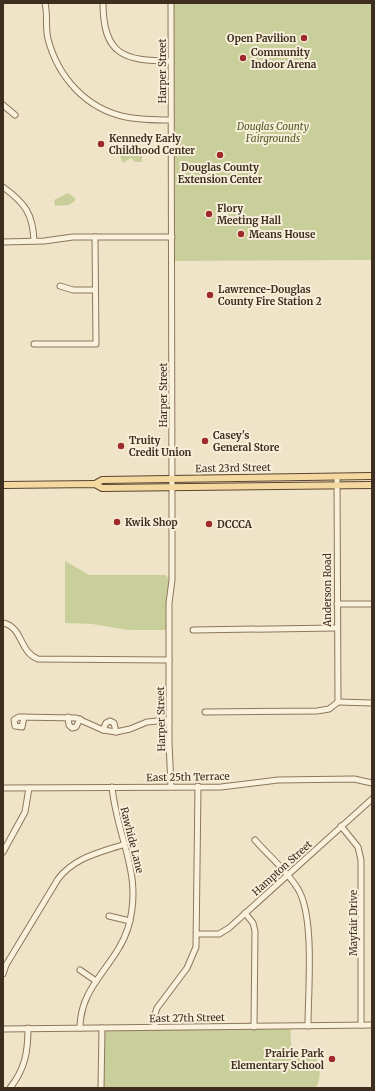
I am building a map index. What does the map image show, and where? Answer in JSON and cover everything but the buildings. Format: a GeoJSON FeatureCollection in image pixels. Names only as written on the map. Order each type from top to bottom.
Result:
{"type":"FeatureCollection","features":[{"type":"Feature","properties":{"kind":"main road","name":"East 23rd Street"},"geometry":{"type":"LineString","coordinates":[[3,485],[95,484],[102,480],[372,476]]}},
{"type":"Feature","properties":{"kind":"main road","name":"East 23rd Street"},"geometry":{"type":"LineString","coordinates":[[95,484],[102,488],[372,484]]}},
{"type":"Feature","properties":{"kind":"street"},"geometry":{"type":"LineString","coordinates":[[45,3],[47,33],[54,57],[68,81],[80,94],[94,105],[114,114],[142,120],[171,120]]}},
{"type":"Feature","properties":{"kind":"street"},"geometry":{"type":"LineString","coordinates":[[103,3],[103,18],[106,33],[110,41],[119,51],[138,61],[171,62]]}},
{"type":"Feature","properties":{"kind":"street","name":"Harper Street"},"geometry":{"type":"LineString","coordinates":[[171,3],[172,487],[169,660],[171,786]]}},
{"type":"Feature","properties":{"kind":"street"},"geometry":{"type":"LineString","coordinates":[[3,105],[14,115]]}},
{"type":"Feature","properties":{"kind":"street"},"geometry":{"type":"LineString","coordinates":[[3,187],[19,200],[28,211],[32,223],[34,241]]}},
{"type":"Feature","properties":{"kind":"street"},"geometry":{"type":"LineString","coordinates":[[3,242],[34,241],[73,237],[172,237]]}},
{"type":"Feature","properties":{"kind":"street"},"geometry":{"type":"LineString","coordinates":[[34,344],[96,344],[95,237]]}},
{"type":"Feature","properties":{"kind":"street"},"geometry":{"type":"LineString","coordinates":[[60,286],[73,290],[95,290]]}},
{"type":"Feature","properties":{"kind":"street","name":"Anderson Road"},"geometry":{"type":"LineString","coordinates":[[337,477],[336,628],[338,702]]}},
{"type":"Feature","properties":{"kind":"street"},"geometry":{"type":"LineString","coordinates":[[337,604],[372,604]]}},
{"type":"Feature","properties":{"kind":"street"},"geometry":{"type":"LineString","coordinates":[[3,623],[13,627],[18,632],[26,651],[38,659],[169,660]]}},
{"type":"Feature","properties":{"kind":"street"},"geometry":{"type":"LineString","coordinates":[[192,630],[336,628]]}},
{"type":"Feature","properties":{"kind":"street"},"geometry":{"type":"LineString","coordinates":[[205,712],[317,711],[329,709],[338,702],[372,703]]}},
{"type":"Feature","properties":{"kind":"street"},"geometry":{"type":"LineString","coordinates":[[24,717],[68,717],[80,719],[103,730],[116,732],[130,729],[147,722],[169,720]]}},
{"type":"Feature","properties":{"kind":"street"},"geometry":{"type":"LineString","coordinates":[[68,717],[69,725],[72,728],[76,727],[80,719]]}},
{"type":"Feature","properties":{"kind":"street"},"geometry":{"type":"LineString","coordinates":[[103,730],[106,723],[110,721],[114,723],[116,732]]}},
{"type":"Feature","properties":{"kind":"street","name":"East 25th Terrace"},"geometry":{"type":"LineString","coordinates":[[3,788],[230,786],[278,780],[354,779],[372,783]]}},
{"type":"Feature","properties":{"kind":"street"},"geometry":{"type":"LineString","coordinates":[[155,1028],[154,1017],[157,1008],[188,968],[192,960],[197,934],[198,786]]}},
{"type":"Feature","properties":{"kind":"street","name":"Rawhide Lane"},"geometry":{"type":"LineString","coordinates":[[80,1028],[80,1018],[84,1002],[96,981],[118,951],[130,921],[133,904],[131,866],[115,814],[112,787]]}},
{"type":"Feature","properties":{"kind":"street"},"geometry":{"type":"LineString","coordinates":[[3,852],[25,812],[29,788]]}},
{"type":"Feature","properties":{"kind":"street","name":"Hampton Street"},"geometry":{"type":"LineString","coordinates":[[197,934],[219,934],[224,932],[372,799]]}},
{"type":"Feature","properties":{"kind":"street","name":"Mayfair Drive"},"geometry":{"type":"LineString","coordinates":[[342,826],[358,846],[362,860],[362,1026]]}},
{"type":"Feature","properties":{"kind":"street"},"geometry":{"type":"LineString","coordinates":[[255,840],[287,875],[300,893],[308,917],[308,1026]]}},
{"type":"Feature","properties":{"kind":"street"},"geometry":{"type":"LineString","coordinates":[[3,974],[6,965],[58,879],[67,869],[85,857],[125,844]]}},
{"type":"Feature","properties":{"kind":"street"},"geometry":{"type":"LineString","coordinates":[[245,913],[253,923],[255,931],[254,1026]]}},
{"type":"Feature","properties":{"kind":"street"},"geometry":{"type":"LineString","coordinates":[[109,916],[130,921]]}},
{"type":"Feature","properties":{"kind":"street"},"geometry":{"type":"LineString","coordinates":[[80,970],[96,981]]}},
{"type":"Feature","properties":{"kind":"street","name":"East 27th Street"},"geometry":{"type":"LineString","coordinates":[[3,1029],[372,1025]]}},
{"type":"Feature","properties":{"kind":"street"},"geometry":{"type":"LineString","coordinates":[[10,1088],[18,1077],[26,1060],[28,1028]]}},
{"type":"Feature","properties":{"kind":"street"},"geometry":{"type":"LineString","coordinates":[[101,1088],[102,1028]]}},
{"type":"Feature","properties":{"kind":"green space","name":"Douglas County Fairgrounds"},"geometry":{"type":"Polygon","coordinates":[[[174,3],[372,3],[372,260],[175,261],[174,3]]]}},
{"type":"Feature","properties":{"kind":"green space"},"geometry":{"type":"Polygon","coordinates":[[[126,151],[142,155],[142,162],[135,162],[131,158],[123,163],[119,154],[121,152],[124,154],[126,151]]]}},
{"type":"Feature","properties":{"kind":"green space"},"geometry":{"type":"Polygon","coordinates":[[[68,193],[75,198],[75,201],[69,205],[55,206],[54,200],[68,193]]]}},
{"type":"Feature","properties":{"kind":"green space"},"geometry":{"type":"Polygon","coordinates":[[[65,561],[89,575],[166,575],[169,580],[166,597],[166,630],[129,630],[92,624],[65,623],[65,561]]]}},
{"type":"Feature","properties":{"kind":"green space"},"geometry":{"type":"Polygon","coordinates":[[[291,1026],[292,1048],[296,1054],[311,1051],[317,1059],[320,1074],[316,1088],[101,1088],[102,1028],[291,1026]]]}},
{"type":"Feature","properties":{"kind":"place","name":"Open Pavilion"},"geometry":{"type":"Point","coordinates":[304,38]}},
{"type":"Feature","properties":{"kind":"place","name":"Community Indoor Arena"},"geometry":{"type":"Point","coordinates":[243,58]}},
{"type":"Feature","properties":{"kind":"place","name":"Kennedy Early Childhood Center"},"geometry":{"type":"Point","coordinates":[101,144]}},
{"type":"Feature","properties":{"kind":"place","name":"Douglas County Extension Center"},"geometry":{"type":"Point","coordinates":[220,155]}},
{"type":"Feature","properties":{"kind":"place","name":"Flory Meeting Hall"},"geometry":{"type":"Point","coordinates":[209,214]}},
{"type":"Feature","properties":{"kind":"place","name":"Means House"},"geometry":{"type":"Point","coordinates":[241,234]}},
{"type":"Feature","properties":{"kind":"place","name":"Lawrence-Douglas County Fire Station 2"},"geometry":{"type":"Point","coordinates":[210,295]}},
{"type":"Feature","properties":{"kind":"place","name":"Casey's General Store"},"geometry":{"type":"Point","coordinates":[205,441]}},
{"type":"Feature","properties":{"kind":"place","name":"Truity Credit Union"},"geometry":{"type":"Point","coordinates":[121,446]}},
{"type":"Feature","properties":{"kind":"place","name":"Kwik Shop"},"geometry":{"type":"Point","coordinates":[117,522]}},
{"type":"Feature","properties":{"kind":"place","name":"DCCCA"},"geometry":{"type":"Point","coordinates":[209,524]}},
{"type":"Feature","properties":{"kind":"place","name":"Prairie Park Elementary School"},"geometry":{"type":"Point","coordinates":[332,1059]}}]}
